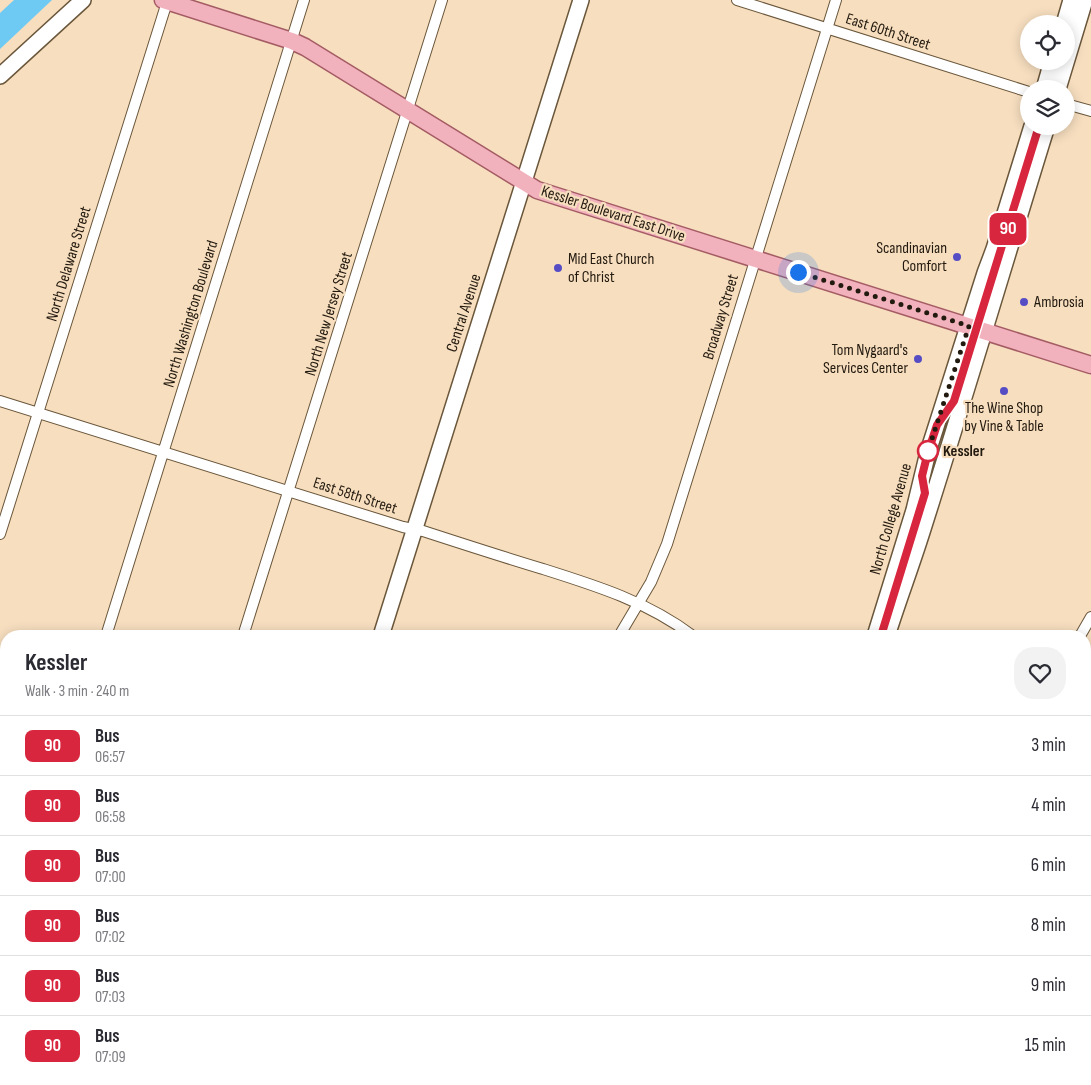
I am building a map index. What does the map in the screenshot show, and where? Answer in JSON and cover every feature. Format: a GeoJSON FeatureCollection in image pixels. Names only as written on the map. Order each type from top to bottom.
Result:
{"type":"FeatureCollection","features":[{"type":"Feature","properties":{"kind":"main road"},"geometry":{"type":"LineString","coordinates":[[0,76],[83,0]]}},
{"type":"Feature","properties":{"kind":"main road","name":"Central Avenue"},"geometry":{"type":"LineString","coordinates":[[383,630],[581,0]]}},
{"type":"Feature","properties":{"kind":"main road"},"geometry":{"type":"LineString","coordinates":[[1067,15],[1071,0]]}},
{"type":"Feature","properties":{"kind":"main road"},"geometry":{"type":"LineString","coordinates":[[1061,80],[1085,0]]}},
{"type":"Feature","properties":{"kind":"main road","name":"Kessler Boulevard East Drive"},"geometry":{"type":"LineString","coordinates":[[165,1],[292,41],[305,47],[524,182],[544,192],[1091,365]]}},
{"type":"Feature","properties":{"kind":"main road","name":"North College Avenue"},"geometry":{"type":"LineString","coordinates":[[877,630],[914,510],[928,452],[1029,135]]}},
{"type":"Feature","properties":{"kind":"main road","name":"North College Avenue"},"geometry":{"type":"LineString","coordinates":[[889,630],[916,553],[1043,135]]}},
{"type":"Feature","properties":{"kind":"street","name":"North Washington Boulevard"},"geometry":{"type":"LineString","coordinates":[[108,630],[304,0]]}},
{"type":"Feature","properties":{"kind":"street","name":"North New Jersey Street"},"geometry":{"type":"LineString","coordinates":[[245,630],[442,0]]}},
{"type":"Feature","properties":{"kind":"street","name":"East 60th Street"},"geometry":{"type":"LineString","coordinates":[[737,0],[1020,89]]}},
{"type":"Feature","properties":{"kind":"street","name":"Broadway Street"},"geometry":{"type":"LineString","coordinates":[[623,630],[658,567],[667,544],[836,0]]}},
{"type":"Feature","properties":{"kind":"street","name":"North Delaware Street"},"geometry":{"type":"LineString","coordinates":[[0,534],[165,1]]}},
{"type":"Feature","properties":{"kind":"street"},"geometry":{"type":"LineString","coordinates":[[1075,107],[1091,111]]}},
{"type":"Feature","properties":{"kind":"street","name":"East 58th Street"},"geometry":{"type":"LineString","coordinates":[[0,401],[601,587],[639,603],[664,616],[684,630]]}},
{"type":"Feature","properties":{"kind":"street"},"geometry":{"type":"LineString","coordinates":[[1083,630],[1091,617]]}},
{"type":"Feature","properties":{"kind":"water"},"geometry":{"type":"Polygon","coordinates":[[[14,0],[52,0],[0,49],[0,13],[14,0]]]}},
{"type":"Feature","properties":{"kind":"bus line","name":"90"},"geometry":{"type":"LineString","coordinates":[[883,630],[925,493],[922,476],[928,452],[937,425],[954,401],[1036,135]]}},
{"type":"Feature","properties":{"kind":"place","name":"Scandinavian Comfort"},"geometry":{"type":"Point","coordinates":[957,257]}},
{"type":"Feature","properties":{"kind":"place","name":"Mid East Church of Christ"},"geometry":{"type":"Point","coordinates":[558,268]}},
{"type":"Feature","properties":{"kind":"place","name":"Ambrosia"},"geometry":{"type":"Point","coordinates":[1024,302]}},
{"type":"Feature","properties":{"kind":"place","name":"Tom Nygaard's Services Center"},"geometry":{"type":"Point","coordinates":[918,359]}},
{"type":"Feature","properties":{"kind":"place","name":"The Wine Shop by Vine & Table"},"geometry":{"type":"Point","coordinates":[1004,391]}},
{"type":"Feature","properties":{"kind":"place","name":"Kessler"},"geometry":{"type":"Point","coordinates":[928,451]}},
{"type":"Feature","properties":{"kind":"route"},"geometry":{"type":"LineString","coordinates":[[798,272],[969,326],[928,451]]}}]}
